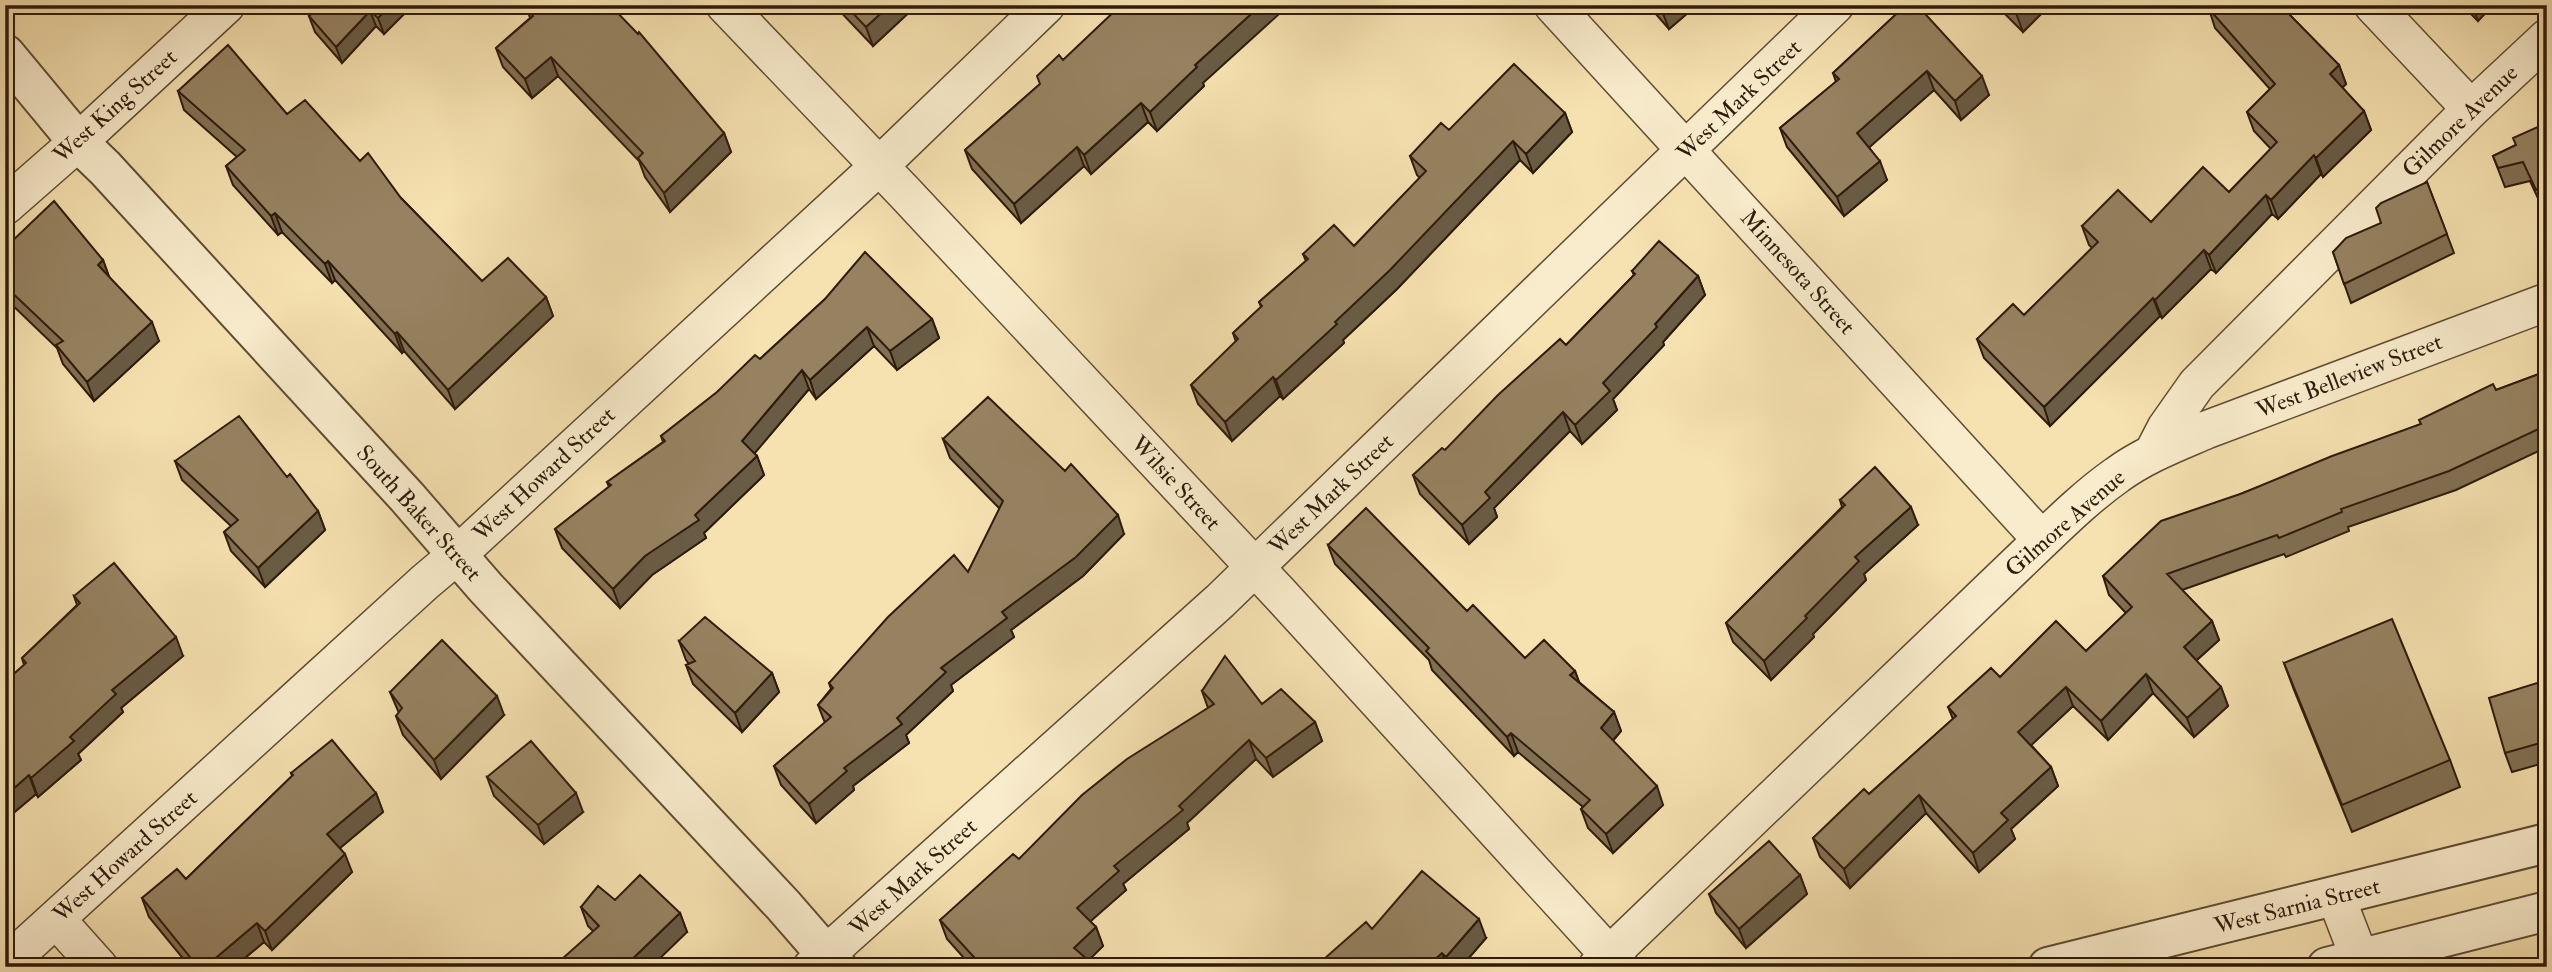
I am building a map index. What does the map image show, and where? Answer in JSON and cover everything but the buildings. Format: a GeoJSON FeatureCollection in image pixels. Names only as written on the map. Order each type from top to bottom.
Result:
{"type":"FeatureCollection","features":[{"type":"Feature","properties":{"kind":"street","name":"West King Street"},"geometry":{"type":"LineString","coordinates":[[5,206],[226,5]]}},
{"type":"Feature","properties":{"kind":"street","name":"Wilsie Street"},"geometry":{"type":"LineString","coordinates":[[725,5],[1255,567],[1609,963]]}},
{"type":"Feature","properties":{"kind":"street","name":"West Howard Street"},"geometry":{"type":"LineString","coordinates":[[5,965],[457,555],[878,167],[1046,5]]}},
{"type":"Feature","properties":{"kind":"street","name":"Minnesota Street"},"geometry":{"type":"LineString","coordinates":[[1553,5],[2042,540]]}},
{"type":"Feature","properties":{"kind":"street","name":"West Mark Street"},"geometry":{"type":"LineString","coordinates":[[825,963],[1220,601],[1835,5]]}},
{"type":"Feature","properties":{"kind":"street"},"geometry":{"type":"LineString","coordinates":[[2374,5],[2471,109]]}},
{"type":"Feature","properties":{"kind":"street","name":"Gilmore Avenue"},"geometry":{"type":"LineString","coordinates":[[1609,963],[2042,540],[2093,493],[2119,473],[2153,453],[2166,428],[2197,384],[2471,109],[2547,38]]}},
{"type":"Feature","properties":{"kind":"street","name":"South Baker Street"},"geometry":{"type":"LineString","coordinates":[[5,54],[78,142],[783,905],[825,963]]}},
{"type":"Feature","properties":{"kind":"street","name":"West Belleview Street"},"geometry":{"type":"LineString","coordinates":[[2153,453],[2206,430],[2547,302]]}},
{"type":"Feature","properties":{"kind":"street","name":"West Sarnia Street"},"geometry":{"type":"LineString","coordinates":[[2048,967],[2547,843]]}},
{"type":"Feature","properties":{"kind":"street"},"geometry":{"type":"LineString","coordinates":[[2336,897],[2350,964],[2547,911]]}},
{"type":"Feature","properties":{"kind":"street"},"geometry":{"type":"LineString","coordinates":[[56,919],[99,967]]}}]}
